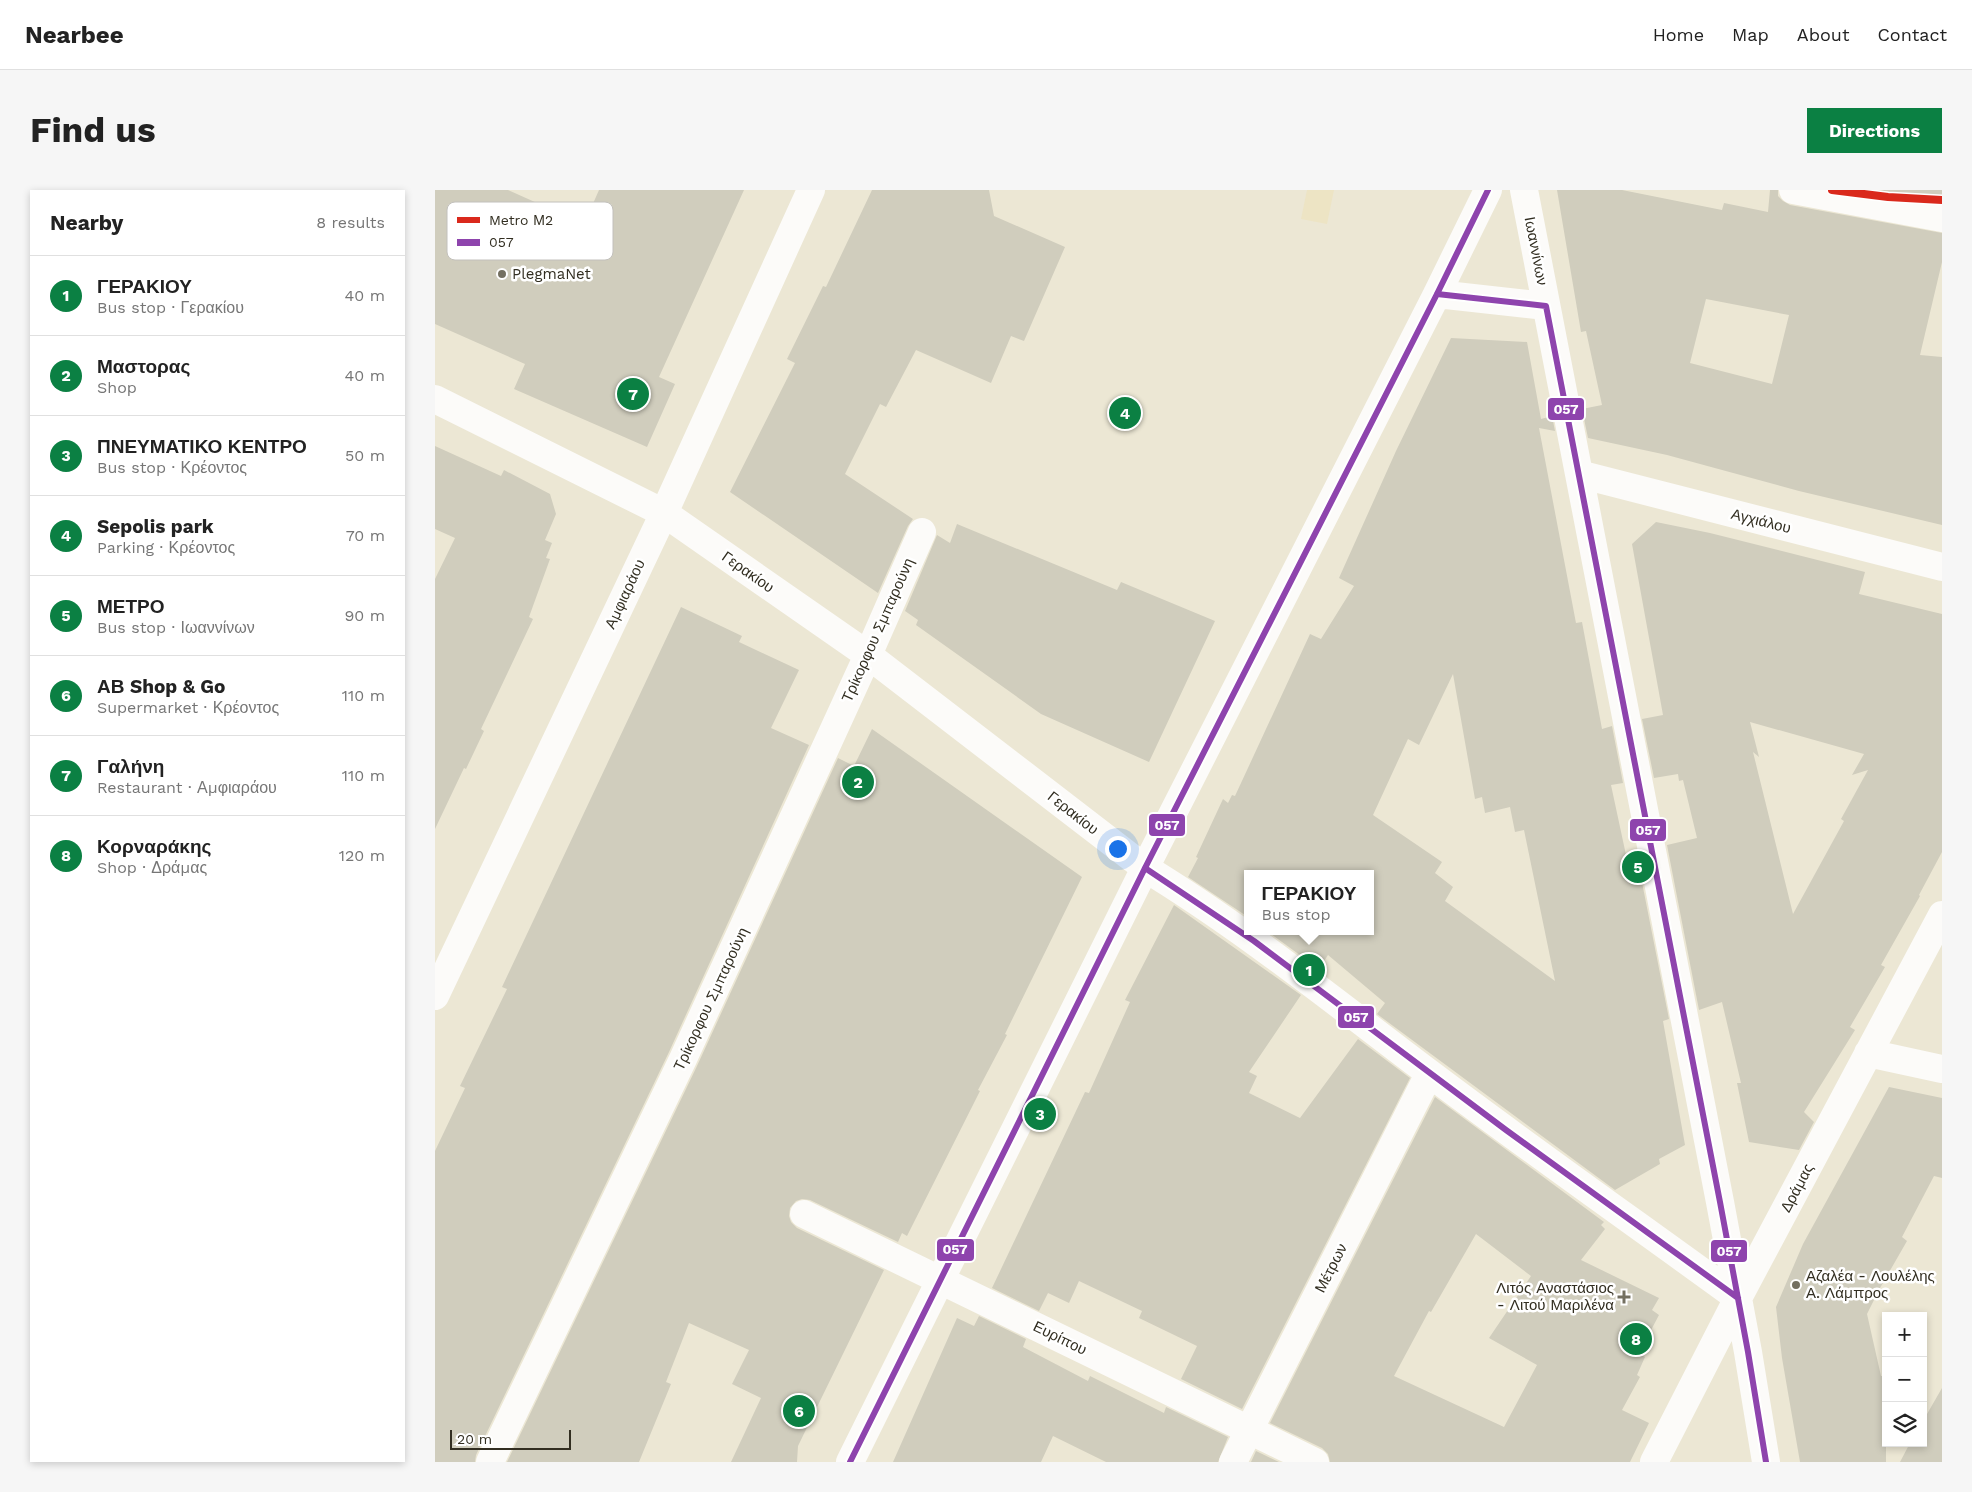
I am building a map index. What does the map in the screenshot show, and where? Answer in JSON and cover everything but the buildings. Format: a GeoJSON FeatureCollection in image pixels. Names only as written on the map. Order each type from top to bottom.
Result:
{"type":"FeatureCollection","features":[{"type":"Feature","properties":{"kind":"street","name":"Αμφιαράου"},"geometry":{"type":"LineString","coordinates":[[435,996],[664,513],[811,190]]}},
{"type":"Feature","properties":{"kind":"street"},"geometry":{"type":"LineString","coordinates":[[850,1462],[1145,868],[1488,190]]}},
{"type":"Feature","properties":{"kind":"street","name":"Ιωαννίνων"},"geometry":{"type":"LineString","coordinates":[[1524,190],[1738,1298],[1766,1462]]}},
{"type":"Feature","properties":{"kind":"street"},"geometry":{"type":"LineString","coordinates":[[1796,190],[1942,218]]}},
{"type":"Feature","properties":{"kind":"street"},"geometry":{"type":"LineString","coordinates":[[1437,294],[1546,306]]}},
{"type":"Feature","properties":{"kind":"street","name":"Γερακίου"},"geometry":{"type":"LineString","coordinates":[[435,399],[664,513],[868,655],[1145,868],[1183,891],[1244,934]]}},
{"type":"Feature","properties":{"kind":"street","name":"Αγχιάλου"},"geometry":{"type":"LineString","coordinates":[[1579,474],[1942,567]]}},
{"type":"Feature","properties":{"kind":"street","name":"Τρίκορφου Σμπαρούνη"},"geometry":{"type":"LineString","coordinates":[[490,1462],[683,1060],[868,655],[922,532]]}},
{"type":"Feature","properties":{"kind":"street","name":"Δράμας"},"geometry":{"type":"LineString","coordinates":[[1654,1462],[1738,1298],[1942,915]]}},
{"type":"Feature","properties":{"kind":"street","name":"Γερακίου"},"geometry":{"type":"LineString","coordinates":[[1245,935],[1305,978],[1429,1074],[1738,1298]]}},
{"type":"Feature","properties":{"kind":"street"},"geometry":{"type":"LineString","coordinates":[[1868,1053],[1942,1069]]}},
{"type":"Feature","properties":{"kind":"street","name":"Μέτρων"},"geometry":{"type":"LineString","coordinates":[[1233,1462],[1429,1074]]}},
{"type":"Feature","properties":{"kind":"street","name":"Ευρίπου"},"geometry":{"type":"LineString","coordinates":[[804,1214],[1315,1462]]}},
{"type":"Feature","properties":{"kind":"shaded area"},"geometry":{"type":"Polygon","coordinates":[[[1307,190],[1334,190],[1327,224],[1301,219],[1307,190]]]}},
{"type":"Feature","properties":{"kind":"metro line","name":"Μ2"},"geometry":{"type":"LineString","coordinates":[[1832,190],[1888,197],[1942,200]]}},
{"type":"Feature","properties":{"kind":"transit line","name":"057"},"geometry":{"type":"LineString","coordinates":[[850,1462],[1145,868],[1488,190]]}},
{"type":"Feature","properties":{"kind":"transit line","name":"057"},"geometry":{"type":"LineString","coordinates":[[1437,294],[1546,306],[1720,1202],[1766,1462]]}},
{"type":"Feature","properties":{"kind":"transit line","name":"057"},"geometry":{"type":"LineString","coordinates":[[1145,868],[1244,934]]}},
{"type":"Feature","properties":{"kind":"transit line","name":"057"},"geometry":{"type":"LineString","coordinates":[[1245,935],[1506,1130],[1738,1298]]}},
{"type":"Feature","properties":{"kind":"place","name":"PlegmaNet"},"geometry":{"type":"Point","coordinates":[502,274]}},
{"type":"Feature","properties":{"kind":"place","name":"Γαλήνη"},"geometry":{"type":"Point","coordinates":[633,394]}},
{"type":"Feature","properties":{"kind":"place","name":"Sepolis park"},"geometry":{"type":"Point","coordinates":[1125,413]}},
{"type":"Feature","properties":{"kind":"place","name":"Μαστορας"},"geometry":{"type":"Point","coordinates":[858,782]}},
{"type":"Feature","properties":{"kind":"place","name":"ΜΕΤΡΟ"},"geometry":{"type":"Point","coordinates":[1638,867]}},
{"type":"Feature","properties":{"kind":"place","name":"ΓΕΡΑΚΙΟΥ"},"geometry":{"type":"Point","coordinates":[1309,970]}},
{"type":"Feature","properties":{"kind":"place","name":"ΠΝΕΥΜΑΤΙΚΟ ΚΕΝΤΡΟ"},"geometry":{"type":"Point","coordinates":[1040,1114]}},
{"type":"Feature","properties":{"kind":"place","name":"Αζαλέα - Λουλέλης Α. Λάμπρος"},"geometry":{"type":"Point","coordinates":[1796,1285]}},
{"type":"Feature","properties":{"kind":"place","name":"Λιτός Αναστάσιος - Λιτού Μαριλένα"},"geometry":{"type":"Point","coordinates":[1624,1297]}},
{"type":"Feature","properties":{"kind":"place","name":"Κορναράκης"},"geometry":{"type":"Point","coordinates":[1636,1339]}},
{"type":"Feature","properties":{"kind":"place","name":"ΑΒ Shop & Go"},"geometry":{"type":"Point","coordinates":[799,1411]}}]}
